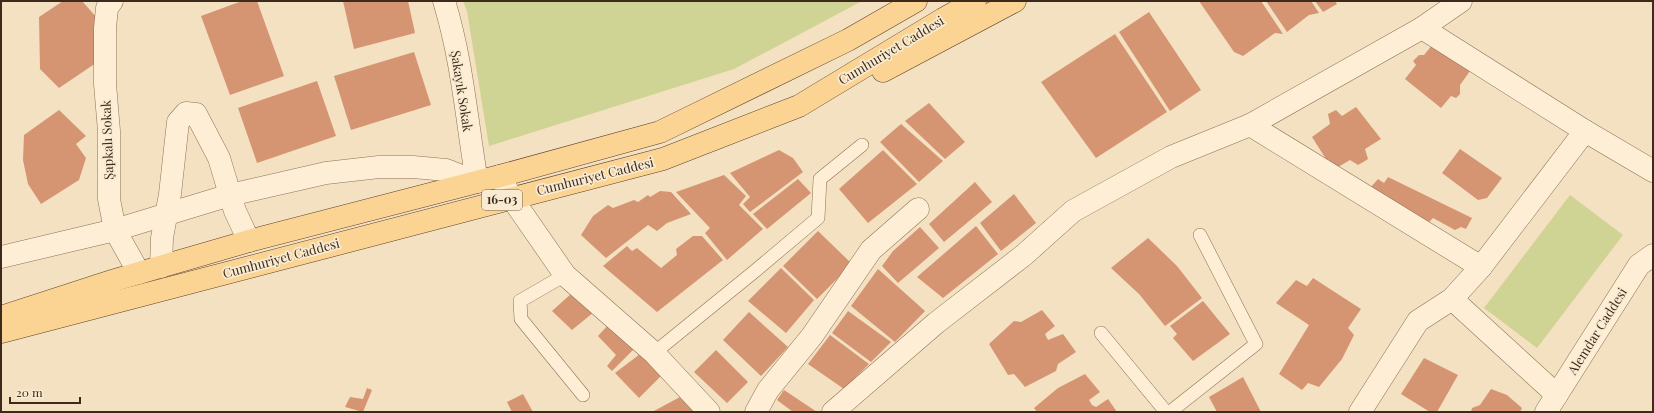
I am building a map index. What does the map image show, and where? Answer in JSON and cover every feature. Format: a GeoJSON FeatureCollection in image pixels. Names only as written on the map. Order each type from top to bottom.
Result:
{"type":"FeatureCollection","features":[{"type":"Feature","properties":{"kind":"main road","name":"Cumhuriyet Caddesi"},"geometry":{"type":"LineString","coordinates":[[1,317],[139,273],[249,241],[500,176],[660,132],[848,40],[916,1]]}},
{"type":"Feature","properties":{"kind":"main road","name":"Cumhuriyet Caddesi"},"geometry":{"type":"LineString","coordinates":[[1,332],[663,159],[798,106],[942,19],[975,1]]}},
{"type":"Feature","properties":{"kind":"main road"},"geometry":{"type":"LineString","coordinates":[[798,106],[864,81],[1015,1]]}},
{"type":"Feature","properties":{"kind":"street","name":"Şapkalı Sokak"},"geometry":{"type":"LineString","coordinates":[[112,1],[107,8],[105,28],[105,84],[109,131],[109,200],[115,230],[139,273]]}},
{"type":"Feature","properties":{"kind":"street","name":"Şakayık Sokak"},"geometry":{"type":"LineString","coordinates":[[444,1],[450,21],[461,77],[477,182]]}},
{"type":"Feature","properties":{"kind":"street"},"geometry":{"type":"LineString","coordinates":[[832,412],[936,323],[1024,255],[1072,211],[1171,157],[1250,125],[1422,28],[1461,1]]}},
{"type":"Feature","properties":{"kind":"street"},"geometry":{"type":"LineString","coordinates":[[1422,28],[1585,131],[1653,171]]}},
{"type":"Feature","properties":{"kind":"street"},"geometry":{"type":"LineString","coordinates":[[161,267],[162,238],[171,188],[178,122],[186,113],[196,114],[219,158],[235,211],[249,241]]}},
{"type":"Feature","properties":{"kind":"street"},"geometry":{"type":"LineString","coordinates":[[1250,125],[1481,267]]}},
{"type":"Feature","properties":{"kind":"street"},"geometry":{"type":"LineString","coordinates":[[1360,412],[1418,321],[1452,299],[1481,267],[1585,131]]}},
{"type":"Feature","properties":{"kind":"street"},"geometry":{"type":"LineString","coordinates":[[1,257],[115,230],[230,195],[326,173],[380,167],[412,167],[446,170],[477,182]]}},
{"type":"Feature","properties":{"kind":"street"},"geometry":{"type":"LineString","coordinates":[[500,176],[511,198],[565,275],[654,353],[710,412]]}},
{"type":"Feature","properties":{"kind":"street"},"geometry":{"type":"LineString","coordinates":[[756,412],[768,390],[812,336],[871,250],[918,209]]}},
{"type":"Feature","properties":{"kind":"street","name":"Alemdar Caddesi"},"geometry":{"type":"LineString","coordinates":[[1552,403],[1639,265],[1653,255]]}},
{"type":"Feature","properties":{"kind":"street"},"geometry":{"type":"LineString","coordinates":[[1452,299],[1552,403]]}},
{"type":"Feature","properties":{"kind":"lane"},"geometry":{"type":"LineString","coordinates":[[654,353],[818,218],[820,179],[862,145]]}},
{"type":"Feature","properties":{"kind":"lane"},"geometry":{"type":"LineString","coordinates":[[1170,412],[1256,344],[1200,234]]}},
{"type":"Feature","properties":{"kind":"lane"},"geometry":{"type":"LineString","coordinates":[[565,275],[520,301],[522,319],[583,395]]}},
{"type":"Feature","properties":{"kind":"lane"},"geometry":{"type":"LineString","coordinates":[[1101,333],[1166,412]]}},
{"type":"Feature","properties":{"kind":"green space"},"geometry":{"type":"Polygon","coordinates":[[[463,1],[862,1],[734,69],[489,146],[467,11],[463,1]]]}},
{"type":"Feature","properties":{"kind":"green space"},"geometry":{"type":"Polygon","coordinates":[[[1570,195],[1623,235],[1537,348],[1484,308],[1570,195]]]}},
{"type":"Feature","properties":{"kind":"building"},"geometry":{"type":"Polygon","coordinates":[[[63,1],[82,1],[98,19],[94,31],[102,42],[96,63],[59,88],[40,69],[39,17],[63,1]]]}},
{"type":"Feature","properties":{"kind":"building"},"geometry":{"type":"Polygon","coordinates":[[[242,1],[257,1],[284,76],[230,95],[201,16],[242,1]]]}},
{"type":"Feature","properties":{"kind":"building"},"geometry":{"type":"Polygon","coordinates":[[[343,1],[408,1],[415,33],[354,49],[343,1]]]}},
{"type":"Feature","properties":{"kind":"building"},"geometry":{"type":"Polygon","coordinates":[[[1199,1],[1261,1],[1283,34],[1275,33],[1243,56],[1234,52],[1199,1]]]}},
{"type":"Feature","properties":{"kind":"building"},"geometry":{"type":"Polygon","coordinates":[[[1266,1],[1311,1],[1319,13],[1309,15],[1287,32],[1266,1]]]}},
{"type":"Feature","properties":{"kind":"building"},"geometry":{"type":"Polygon","coordinates":[[[1315,1],[1335,1],[1337,4],[1323,12],[1315,1]]]}},
{"type":"Feature","properties":{"kind":"building"},"geometry":{"type":"Polygon","coordinates":[[[1149,12],[1201,90],[1170,111],[1119,32],[1149,12]]]}},
{"type":"Feature","properties":{"kind":"building"},"geometry":{"type":"Polygon","coordinates":[[[1115,34],[1167,112],[1096,158],[1041,82],[1115,34]]]}},
{"type":"Feature","properties":{"kind":"building"},"geometry":{"type":"Polygon","coordinates":[[[1433,44],[1470,71],[1460,85],[1460,94],[1456,98],[1451,96],[1441,108],[1405,79],[1416,65],[1413,61],[1419,55],[1424,55],[1433,44]]]}},
{"type":"Feature","properties":{"kind":"building"},"geometry":{"type":"Polygon","coordinates":[[[414,52],[431,105],[351,130],[334,76],[414,52]]]}},
{"type":"Feature","properties":{"kind":"building"},"geometry":{"type":"Polygon","coordinates":[[[317,81],[336,136],[257,163],[238,108],[317,81]]]}},
{"type":"Feature","properties":{"kind":"building"},"geometry":{"type":"Polygon","coordinates":[[[929,103],[965,142],[945,159],[905,121],[929,103]]]}},
{"type":"Feature","properties":{"kind":"building"},"geometry":{"type":"Polygon","coordinates":[[[1356,107],[1381,139],[1365,149],[1368,159],[1365,161],[1358,165],[1350,160],[1333,170],[1312,137],[1330,124],[1328,114],[1336,110],[1342,116],[1356,107]]]}},
{"type":"Feature","properties":{"kind":"building"},"geometry":{"type":"Polygon","coordinates":[[[59,110],[86,136],[76,144],[86,158],[79,180],[41,204],[28,184],[23,160],[24,135],[59,110]]]}},
{"type":"Feature","properties":{"kind":"building"},"geometry":{"type":"Polygon","coordinates":[[[901,124],[943,161],[919,182],[880,142],[901,124]]]}},
{"type":"Feature","properties":{"kind":"building"},"geometry":{"type":"Polygon","coordinates":[[[1460,149],[1502,178],[1487,198],[1478,200],[1442,173],[1460,149]]]}},
{"type":"Feature","properties":{"kind":"building"},"geometry":{"type":"Polygon","coordinates":[[[779,150],[793,158],[803,172],[750,212],[743,204],[750,197],[730,173],[779,150]]]}},
{"type":"Feature","properties":{"kind":"building"},"geometry":{"type":"Polygon","coordinates":[[[883,150],[917,184],[868,223],[839,189],[883,150]]]}},
{"type":"Feature","properties":{"kind":"building"},"geometry":{"type":"Polygon","coordinates":[[[724,175],[746,196],[739,205],[763,229],[727,260],[705,233],[710,228],[676,192],[724,175]]]}},
{"type":"Feature","properties":{"kind":"building"},"geometry":{"type":"Polygon","coordinates":[[[1388,177],[1472,218],[1466,229],[1461,227],[1455,230],[1433,218],[1426,225],[1370,188],[1378,179],[1384,183],[1388,177]]]}},
{"type":"Feature","properties":{"kind":"building"},"geometry":{"type":"Polygon","coordinates":[[[798,179],[811,193],[767,229],[753,214],[798,179]]]}},
{"type":"Feature","properties":{"kind":"building"},"geometry":{"type":"Polygon","coordinates":[[[975,182],[992,202],[944,242],[929,224],[975,182]]]}},
{"type":"Feature","properties":{"kind":"building"},"geometry":{"type":"Polygon","coordinates":[[[660,191],[671,192],[691,214],[667,223],[657,231],[648,225],[606,258],[581,235],[593,216],[608,205],[613,208],[634,200],[638,202],[648,195],[650,197],[660,191]]]}},
{"type":"Feature","properties":{"kind":"building"},"geometry":{"type":"Polygon","coordinates":[[[1014,194],[1036,223],[1001,251],[980,223],[1014,194]]]}},
{"type":"Feature","properties":{"kind":"building"},"geometry":{"type":"Polygon","coordinates":[[[976,226],[998,254],[943,298],[917,277],[976,226]]]}},
{"type":"Feature","properties":{"kind":"building"},"geometry":{"type":"Polygon","coordinates":[[[920,227],[939,248],[898,283],[882,266],[893,251],[920,227]]]}},
{"type":"Feature","properties":{"kind":"building"},"geometry":{"type":"Polygon","coordinates":[[[818,231],[852,264],[817,299],[783,266],[818,231]]]}},
{"type":"Feature","properties":{"kind":"building"},"geometry":{"type":"Polygon","coordinates":[[[693,236],[702,236],[723,260],[657,312],[603,266],[627,246],[632,251],[637,248],[661,268],[677,255],[676,249],[693,236]]]}},
{"type":"Feature","properties":{"kind":"building"},"geometry":{"type":"Polygon","coordinates":[[[1148,238],[1177,266],[1202,298],[1165,326],[1139,294],[1111,268],[1148,238]]]}},
{"type":"Feature","properties":{"kind":"building"},"geometry":{"type":"Polygon","coordinates":[[[781,268],[814,300],[786,333],[748,301],[781,268]]]}},
{"type":"Feature","properties":{"kind":"building"},"geometry":{"type":"Polygon","coordinates":[[[878,269],[925,311],[895,342],[851,306],[878,269]]]}},
{"type":"Feature","properties":{"kind":"building"},"geometry":{"type":"Polygon","coordinates":[[[1313,278],[1361,309],[1348,328],[1354,335],[1342,359],[1319,387],[1308,383],[1302,390],[1279,374],[1309,325],[1276,303],[1296,280],[1307,286],[1313,278]]]}},
{"type":"Feature","properties":{"kind":"building"},"geometry":{"type":"Polygon","coordinates":[[[572,293],[594,312],[572,330],[552,311],[572,293]]]}},
{"type":"Feature","properties":{"kind":"building"},"geometry":{"type":"Polygon","coordinates":[[[1203,301],[1230,334],[1193,361],[1173,338],[1177,334],[1170,326],[1203,301]]]}},
{"type":"Feature","properties":{"kind":"building"},"geometry":{"type":"Polygon","coordinates":[[[1042,310],[1055,326],[1045,334],[1048,340],[1063,334],[1076,352],[1058,364],[1056,371],[1025,387],[1014,374],[1008,375],[989,344],[1014,321],[1021,322],[1042,310]]]}},
{"type":"Feature","properties":{"kind":"building"},"geometry":{"type":"Polygon","coordinates":[[[848,311],[891,342],[871,362],[832,333],[848,311]]]}},
{"type":"Feature","properties":{"kind":"building"},"geometry":{"type":"Polygon","coordinates":[[[749,312],[788,347],[761,376],[723,340],[749,312]]]}},
{"type":"Feature","properties":{"kind":"building"},"geometry":{"type":"Polygon","coordinates":[[[610,323],[636,347],[612,371],[607,366],[616,355],[598,336],[610,323]]]}},
{"type":"Feature","properties":{"kind":"building"},"geometry":{"type":"Polygon","coordinates":[[[830,335],[869,364],[844,389],[808,364],[830,335]]]}},
{"type":"Feature","properties":{"kind":"building"},"geometry":{"type":"Polygon","coordinates":[[[716,350],[748,382],[727,403],[694,372],[716,350]]]}},
{"type":"Feature","properties":{"kind":"building"},"geometry":{"type":"Polygon","coordinates":[[[640,354],[662,375],[639,398],[615,373],[640,354]]]}},
{"type":"Feature","properties":{"kind":"building"},"geometry":{"type":"Polygon","coordinates":[[[1424,358],[1458,375],[1437,412],[1430,412],[1401,394],[1424,358]]]}},
{"type":"Feature","properties":{"kind":"building"},"geometry":{"type":"Polygon","coordinates":[[[1085,374],[1100,392],[1089,400],[1092,405],[1096,407],[1108,399],[1117,412],[1037,412],[1034,408],[1058,388],[1085,374]]]}},
{"type":"Feature","properties":{"kind":"building"},"geometry":{"type":"Polygon","coordinates":[[[1243,377],[1261,412],[1217,412],[1209,397],[1243,377]]]}},
{"type":"Feature","properties":{"kind":"building"},"geometry":{"type":"Polygon","coordinates":[[[367,388],[372,390],[363,412],[345,407],[350,397],[363,399],[367,388]]]}},
{"type":"Feature","properties":{"kind":"building"},"geometry":{"type":"Polygon","coordinates":[[[1491,389],[1507,395],[1522,408],[1520,412],[1471,412],[1472,408],[1480,405],[1491,389]]]}},
{"type":"Feature","properties":{"kind":"building"},"geometry":{"type":"Polygon","coordinates":[[[784,390],[817,412],[793,412],[777,400],[784,390]]]}},
{"type":"Feature","properties":{"kind":"building"},"geometry":{"type":"Polygon","coordinates":[[[523,394],[533,412],[512,412],[507,402],[523,394]]]}},
{"type":"Feature","properties":{"kind":"building"},"geometry":{"type":"Polygon","coordinates":[[[680,397],[694,412],[652,412],[680,397]]]}}]}
